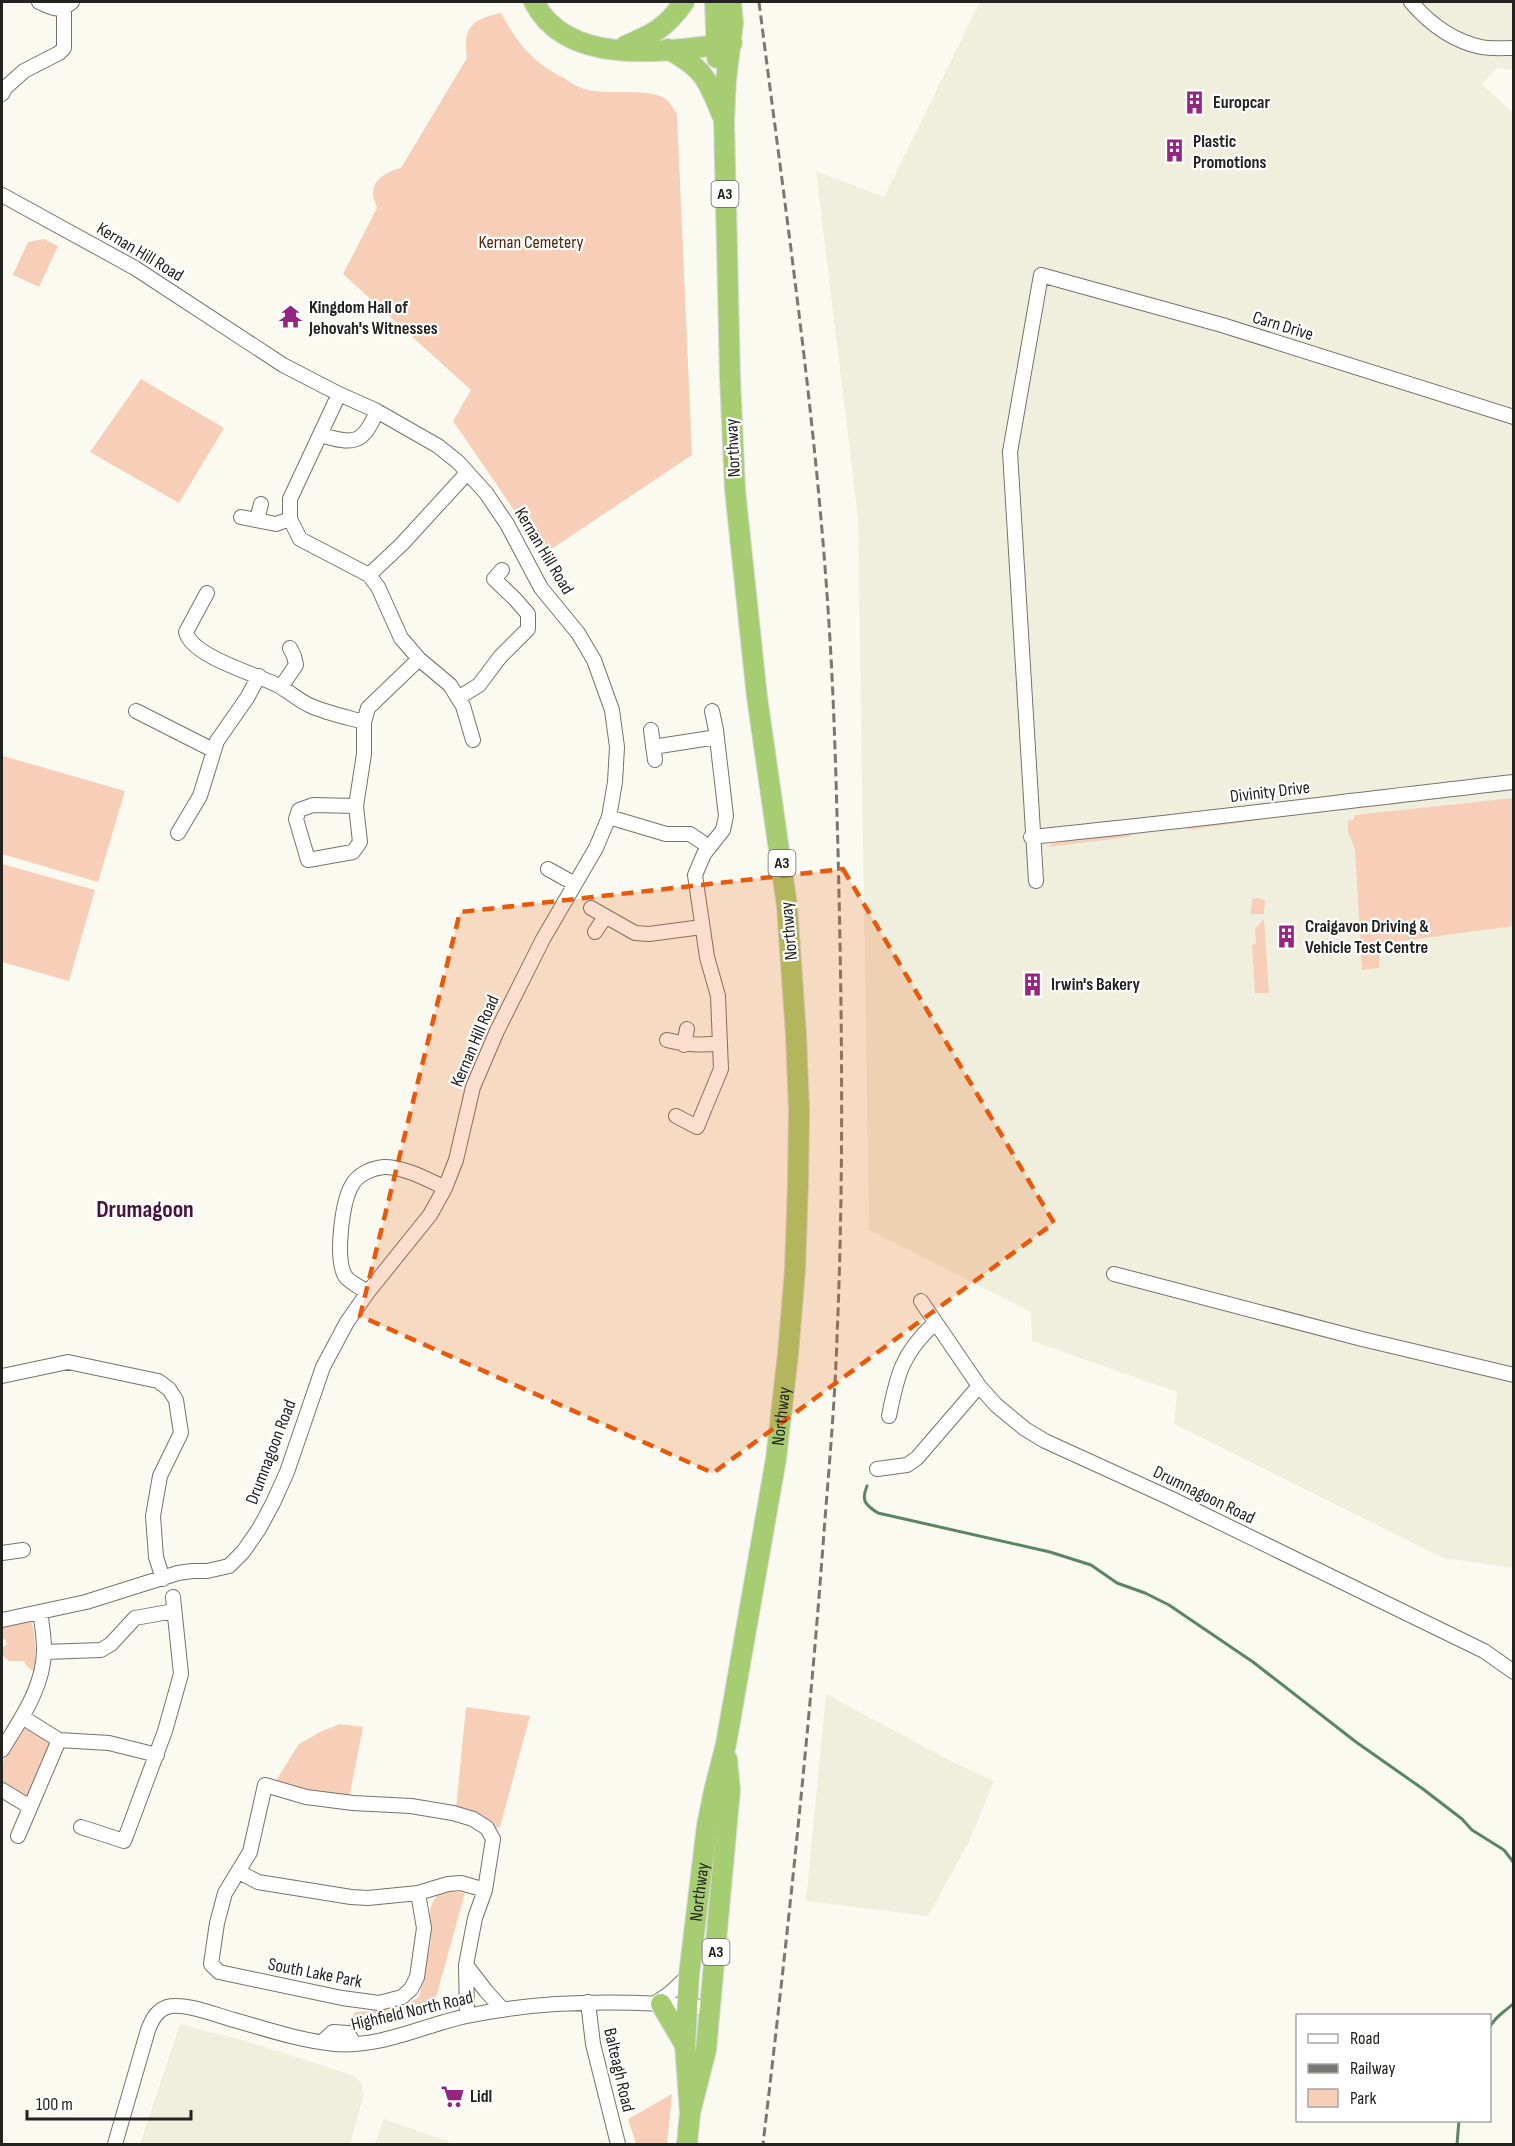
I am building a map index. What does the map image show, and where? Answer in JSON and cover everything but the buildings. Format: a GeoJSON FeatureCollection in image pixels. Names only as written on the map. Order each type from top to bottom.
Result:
{"type":"FeatureCollection","features":[{"type":"Feature","properties":{"kind":"highway"},"geometry":{"type":"LineString","coordinates":[[534,2],[541,15],[558,30],[577,41],[594,47],[614,50],[668,49],[724,44],[720,2]]}},
{"type":"Feature","properties":{"kind":"highway"},"geometry":{"type":"LineString","coordinates":[[614,50],[649,36],[666,24],[684,2]]}},
{"type":"Feature","properties":{"kind":"highway","name":"Northway"},"geometry":{"type":"LineString","coordinates":[[715,2],[724,44]]}},
{"type":"Feature","properties":{"kind":"highway","name":"Northway"},"geometry":{"type":"LineString","coordinates":[[690,2113],[706,2050],[700,2007],[689,1975],[707,1826],[726,1744],[771,1489],[788,1354],[795,1270],[799,1110],[787,906],[757,697],[735,490],[724,120],[726,80],[717,58],[724,44],[731,2]]}},
{"type":"Feature","properties":{"kind":"highway"},"geometry":{"type":"LineString","coordinates":[[668,49],[703,73],[724,120]]}},
{"type":"Feature","properties":{"kind":"highway","name":"Northway"},"geometry":{"type":"LineString","coordinates":[[687,2145],[690,2113],[686,2045],[700,2007],[730,1790],[726,1744]]}},
{"type":"Feature","properties":{"kind":"highway"},"geometry":{"type":"LineString","coordinates":[[658,2004],[686,2045]]}},
{"type":"Feature","properties":{"kind":"street"},"geometry":{"type":"LineString","coordinates":[[2,94],[5,88],[24,72],[59,54],[64,48],[68,5],[54,9],[39,2]]}},
{"type":"Feature","properties":{"kind":"street"},"geometry":{"type":"LineString","coordinates":[[1411,2],[1421,14],[1456,38],[1483,48],[1514,48]]}},
{"type":"Feature","properties":{"kind":"street","name":"Kernan Hill Road"},"geometry":{"type":"LineString","coordinates":[[2,195],[135,268],[283,365],[377,411],[438,446],[458,462],[486,493],[507,524],[541,588],[579,633],[594,660],[612,710],[617,747],[615,782],[609,817],[596,848],[534,957],[489,1049],[473,1087],[462,1141],[445,1188],[430,1215],[385,1269]]}},
{"type":"Feature","properties":{"kind":"street","name":"Carn Drive"},"geometry":{"type":"LineString","coordinates":[[1032,837],[1010,452],[1041,275],[1222,325],[1514,417]]}},
{"type":"Feature","properties":{"kind":"street"},"geometry":{"type":"LineString","coordinates":[[339,394],[290,499],[290,519],[300,539],[369,575],[378,586],[401,638],[419,659],[450,685],[458,698],[473,740]]}},
{"type":"Feature","properties":{"kind":"street"},"geometry":{"type":"LineString","coordinates":[[321,435],[338,440],[352,440],[362,436],[369,431],[377,411]]}},
{"type":"Feature","properties":{"kind":"street"},"geometry":{"type":"LineString","coordinates":[[369,575],[402,544],[467,472]]}},
{"type":"Feature","properties":{"kind":"street"},"geometry":{"type":"LineString","coordinates":[[257,520],[261,504]]}},
{"type":"Feature","properties":{"kind":"street"},"geometry":{"type":"LineString","coordinates":[[241,517],[276,524],[290,519]]}},
{"type":"Feature","properties":{"kind":"street"},"geometry":{"type":"LineString","coordinates":[[458,698],[479,685],[500,657],[528,629],[528,614],[494,579],[502,570]]}},
{"type":"Feature","properties":{"kind":"street"},"geometry":{"type":"LineString","coordinates":[[207,593],[186,632],[195,646],[215,658],[281,687],[308,705],[364,722]]}},
{"type":"Feature","properties":{"kind":"street"},"geometry":{"type":"LineString","coordinates":[[281,687],[296,665],[294,656],[288,647]]}},
{"type":"Feature","properties":{"kind":"street"},"geometry":{"type":"LineString","coordinates":[[356,806],[313,805],[299,810],[296,819],[308,860],[353,852],[360,842],[356,806],[364,754],[364,722],[368,708],[419,659]]}},
{"type":"Feature","properties":{"kind":"street"},"geometry":{"type":"LineString","coordinates":[[178,833],[200,796],[213,750],[259,676]]}},
{"type":"Feature","properties":{"kind":"street"},"geometry":{"type":"LineString","coordinates":[[676,1116],[697,1126],[721,1069],[718,996],[702,927],[695,875],[698,864],[723,830],[726,816],[712,711]]}},
{"type":"Feature","properties":{"kind":"street"},"geometry":{"type":"LineString","coordinates":[[142,719],[213,750]]}},
{"type":"Feature","properties":{"kind":"street"},"geometry":{"type":"LineString","coordinates":[[651,730],[654,754],[717,737]]}},
{"type":"Feature","properties":{"kind":"street","name":"Divinity Drive"},"geometry":{"type":"LineString","coordinates":[[1032,837],[1121,829],[1276,808],[1514,782]]}},
{"type":"Feature","properties":{"kind":"street"},"geometry":{"type":"LineString","coordinates":[[609,817],[666,834],[690,834],[709,847]]}},
{"type":"Feature","properties":{"kind":"street"},"geometry":{"type":"LineString","coordinates":[[1032,837],[1036,881]]}},
{"type":"Feature","properties":{"kind":"street"},"geometry":{"type":"LineString","coordinates":[[548,869],[575,884]]}},
{"type":"Feature","properties":{"kind":"street"},"geometry":{"type":"LineString","coordinates":[[591,908],[635,933],[649,934],[702,927]]}},
{"type":"Feature","properties":{"kind":"street"},"geometry":{"type":"LineString","coordinates":[[595,932],[605,917]]}},
{"type":"Feature","properties":{"kind":"street"},"geometry":{"type":"LineString","coordinates":[[684,1045],[687,1029]]}},
{"type":"Feature","properties":{"kind":"street"},"geometry":{"type":"LineString","coordinates":[[667,1040],[684,1045],[701,1046],[720,1043]]}},
{"type":"Feature","properties":{"kind":"street"},"geometry":{"type":"LineString","coordinates":[[368,1292],[346,1278],[342,1266],[345,1201],[353,1183],[364,1173],[384,1167],[408,1172],[445,1188]]}},
{"type":"Feature","properties":{"kind":"street","name":"Drumnagoon Road"},"geometry":{"type":"LineString","coordinates":[[2,1620],[87,1602],[192,1571],[207,1571],[229,1566],[243,1552],[273,1503],[323,1367],[346,1322],[385,1269]]}},
{"type":"Feature","properties":{"kind":"street"},"geometry":{"type":"LineString","coordinates":[[1113,1274],[1362,1340],[1514,1375]]}},
{"type":"Feature","properties":{"kind":"street","name":"Drumnagoon Road"},"geometry":{"type":"LineString","coordinates":[[921,1301],[979,1386],[1011,1418],[1045,1441],[1170,1498],[1484,1651],[1514,1672]]}},
{"type":"Feature","properties":{"kind":"street"},"geometry":{"type":"LineString","coordinates":[[888,1416],[896,1377],[910,1350],[935,1323]]}},
{"type":"Feature","properties":{"kind":"street"},"geometry":{"type":"LineString","coordinates":[[2,1376],[68,1362],[158,1381],[169,1389],[176,1400],[181,1433],[160,1476],[153,1516],[156,1557],[163,1579]]}},
{"type":"Feature","properties":{"kind":"street"},"geometry":{"type":"LineString","coordinates":[[877,1469],[907,1465],[917,1458],[979,1386]]}},
{"type":"Feature","properties":{"kind":"street"},"geometry":{"type":"LineString","coordinates":[[2,1552],[23,1550]]}},
{"type":"Feature","properties":{"kind":"street"},"geometry":{"type":"LineString","coordinates":[[44,1652],[100,1650],[111,1644],[135,1618],[173,1604],[181,1674],[130,1844],[81,1827]]}},
{"type":"Feature","properties":{"kind":"street"},"geometry":{"type":"LineString","coordinates":[[2,1750],[38,1684],[44,1652],[40,1612]]}},
{"type":"Feature","properties":{"kind":"street"},"geometry":{"type":"LineString","coordinates":[[22,1717],[59,1740],[110,1743],[157,1755]]}},
{"type":"Feature","properties":{"kind":"street"},"geometry":{"type":"LineString","coordinates":[[18,1836],[59,1740]]}},
{"type":"Feature","properties":{"kind":"street","name":"South Lake Park"},"geometry":{"type":"LineString","coordinates":[[418,1893],[424,1928],[417,1977],[411,1989],[402,1997],[379,2003],[342,1998],[219,1972],[211,1964],[217,1923],[225,1893],[250,1852],[265,1785],[306,1797],[353,1803],[411,1806],[473,1819],[487,1828],[493,1839],[485,1890],[475,1918],[466,1965],[467,2016]]}},
{"type":"Feature","properties":{"kind":"street"},"geometry":{"type":"LineString","coordinates":[[2,1790],[30,1807]]}},
{"type":"Feature","properties":{"kind":"street"},"geometry":{"type":"LineString","coordinates":[[239,1872],[258,1882],[351,1898],[418,1893],[448,1884],[461,1883],[485,1890]]}},
{"type":"Feature","properties":{"kind":"street"},"geometry":{"type":"LineString","coordinates":[[466,1965],[503,2010]]}},
{"type":"Feature","properties":{"kind":"street"},"geometry":{"type":"LineString","coordinates":[[658,2004],[689,1975]]}},
{"type":"Feature","properties":{"kind":"street","name":"Highfield North Road"},"geometry":{"type":"LineString","coordinates":[[115,2145],[148,2030],[154,2016],[170,2006],[196,2009],[322,2042],[354,2044],[378,2041],[467,2016],[550,2003],[588,2002],[700,2007]]}},
{"type":"Feature","properties":{"kind":"street","name":"Balteagh Road"},"geometry":{"type":"LineString","coordinates":[[588,2002],[593,2044],[618,2145]]}},
{"type":"Feature","properties":{"kind":"highlighted area"},"geometry":{"type":"Polygon","coordinates":[[[843,869],[1054,1223],[713,1473],[360,1316],[460,912],[843,869]]]}},
{"type":"Feature","properties":{"kind":"shaded area"},"geometry":{"type":"Polygon","coordinates":[[[980,2],[1513,2],[1513,70],[1497,68],[1482,84],[1514,114],[1513,1568],[1443,1558],[1174,1424],[1177,1392],[1032,1341],[1031,1312],[869,1230],[858,518],[816,171],[884,197],[980,2]]]}},
{"type":"Feature","properties":{"kind":"shaded area"},"geometry":{"type":"Polygon","coordinates":[[[826,1694],[949,1760],[994,1781],[969,1842],[928,1916],[806,1901],[826,1694]]]}},
{"type":"Feature","properties":{"kind":"shaded area"},"geometry":{"type":"Polygon","coordinates":[[[180,2024],[249,2042],[352,2075],[361,2082],[364,2094],[350,2144],[140,2144],[180,2024]]]}},
{"type":"Feature","properties":{"kind":"shaded area"},"geometry":{"type":"Polygon","coordinates":[[[384,2119],[455,2144],[375,2144],[384,2119]]]}},
{"type":"Feature","properties":{"kind":"green space","name":"Kernan Cemetery"},"geometry":{"type":"Polygon","coordinates":[[[501,13],[534,59],[574,84],[594,91],[653,94],[669,102],[677,114],[692,455],[544,554],[453,421],[471,390],[343,274],[377,208],[373,194],[376,184],[387,173],[401,168],[467,58],[468,32],[483,18],[501,13]]]}},
{"type":"Feature","properties":{"kind":"green space"},"geometry":{"type":"Polygon","coordinates":[[[44,239],[58,246],[39,287],[13,275],[28,242],[44,239]]]}},
{"type":"Feature","properties":{"kind":"green space"},"geometry":{"type":"Polygon","coordinates":[[[141,379],[224,428],[179,503],[90,452],[141,379]]]}},
{"type":"Feature","properties":{"kind":"green space"},"geometry":{"type":"Polygon","coordinates":[[[3,756],[125,791],[98,882],[2,854],[3,756]]]}},
{"type":"Feature","properties":{"kind":"green space"},"geometry":{"type":"Polygon","coordinates":[[[1513,788],[1513,790],[1343,810],[1345,808],[1513,788]]]}},
{"type":"Feature","properties":{"kind":"green space"},"geometry":{"type":"Polygon","coordinates":[[[1513,798],[1513,926],[1380,944],[1379,968],[1362,970],[1355,849],[1348,831],[1348,821],[1353,820],[1355,815],[1513,798]]]}},
{"type":"Feature","properties":{"kind":"green space"},"geometry":{"type":"Polygon","coordinates":[[[1254,818],[1259,820],[1187,830],[1189,827],[1254,818]]]}},
{"type":"Feature","properties":{"kind":"green space"},"geometry":{"type":"Polygon","coordinates":[[[1133,834],[1129,837],[1047,847],[1057,840],[1133,834]]]}},
{"type":"Feature","properties":{"kind":"green space"},"geometry":{"type":"Polygon","coordinates":[[[2,864],[95,890],[69,981],[2,962],[2,864]]]}},
{"type":"Feature","properties":{"kind":"green space"},"geometry":{"type":"Polygon","coordinates":[[[1252,899],[1265,900],[1264,914],[1251,914],[1252,899]]]}},
{"type":"Feature","properties":{"kind":"green space"},"geometry":{"type":"Polygon","coordinates":[[[1264,919],[1269,993],[1255,993],[1252,945],[1256,943],[1255,929],[1264,919]]]}},
{"type":"Feature","properties":{"kind":"green space"},"geometry":{"type":"Polygon","coordinates":[[[28,1621],[32,1623],[34,1635],[34,1672],[24,1661],[9,1661],[2,1655],[2,1648],[7,1644],[5,1639],[2,1640],[2,1626],[28,1621]]]}},
{"type":"Feature","properties":{"kind":"green space"},"geometry":{"type":"Polygon","coordinates":[[[466,1707],[530,1716],[500,1827],[492,1829],[456,1809],[466,1707]]]}},
{"type":"Feature","properties":{"kind":"green space"},"geometry":{"type":"Polygon","coordinates":[[[340,1724],[363,1727],[349,1798],[275,1782],[299,1744],[340,1724]]]}},
{"type":"Feature","properties":{"kind":"green space"},"geometry":{"type":"Polygon","coordinates":[[[28,1727],[53,1741],[32,1792],[25,1797],[2,1784],[2,1763],[21,1729],[28,1727]]]}},
{"type":"Feature","properties":{"kind":"green space"},"geometry":{"type":"Polygon","coordinates":[[[447,1891],[465,1893],[435,2001],[376,2024],[348,2026],[355,2012],[400,2009],[419,1997],[431,1941],[430,1910],[438,1895],[447,1891]]]}},
{"type":"Feature","properties":{"kind":"green space"},"geometry":{"type":"Polygon","coordinates":[[[672,2094],[667,2144],[636,2144],[628,2119],[672,2094]]]}},
{"type":"Feature","properties":{"kind":"waterway"},"geometry":{"type":"LineString","coordinates":[[867,1486],[864,1495],[865,1502],[878,1513],[1050,1552],[1091,1565],[1117,1583],[1169,1605],[1253,1662],[1356,1742],[1423,1789],[1462,1819],[1472,1830],[1504,1850],[1514,1863]]}},
{"type":"Feature","properties":{"kind":"waterway"},"geometry":{"type":"LineString","coordinates":[[1491,2025],[1514,2003]]}},
{"type":"Feature","properties":{"kind":"waterway"},"geometry":{"type":"LineString","coordinates":[[1457,2144],[1459,2122]]}},
{"type":"Feature","properties":{"kind":"railway"},"geometry":{"type":"LineString","coordinates":[[759,2],[799,313],[823,546],[836,766],[842,1094],[841,1216],[832,1434],[804,1762],[763,2144]]}},
{"type":"Feature","properties":{"kind":"place","name":"Europcar"},"geometry":{"type":"Point","coordinates":[1195,102]}},
{"type":"Feature","properties":{"kind":"place","name":"Plastic Promotions"},"geometry":{"type":"Point","coordinates":[1175,151]}},
{"type":"Feature","properties":{"kind":"place","name":"Kingdom Hall of Jehovah's Witnesses"},"geometry":{"type":"Point","coordinates":[291,317]}},
{"type":"Feature","properties":{"kind":"place","name":"Craigavon Driving & Vehicle Test Centre"},"geometry":{"type":"Point","coordinates":[1287,936]}},
{"type":"Feature","properties":{"kind":"place","name":"Irwin's Bakery"},"geometry":{"type":"Point","coordinates":[1033,984]}},
{"type":"Feature","properties":{"kind":"place","name":"Lidl"},"geometry":{"type":"Point","coordinates":[452,2096]}},
{"type":"Feature","properties":{"kind":"district","name":"Drumagoon"},"geometry":{"type":"Point","coordinates":[145,1209]}}]}
